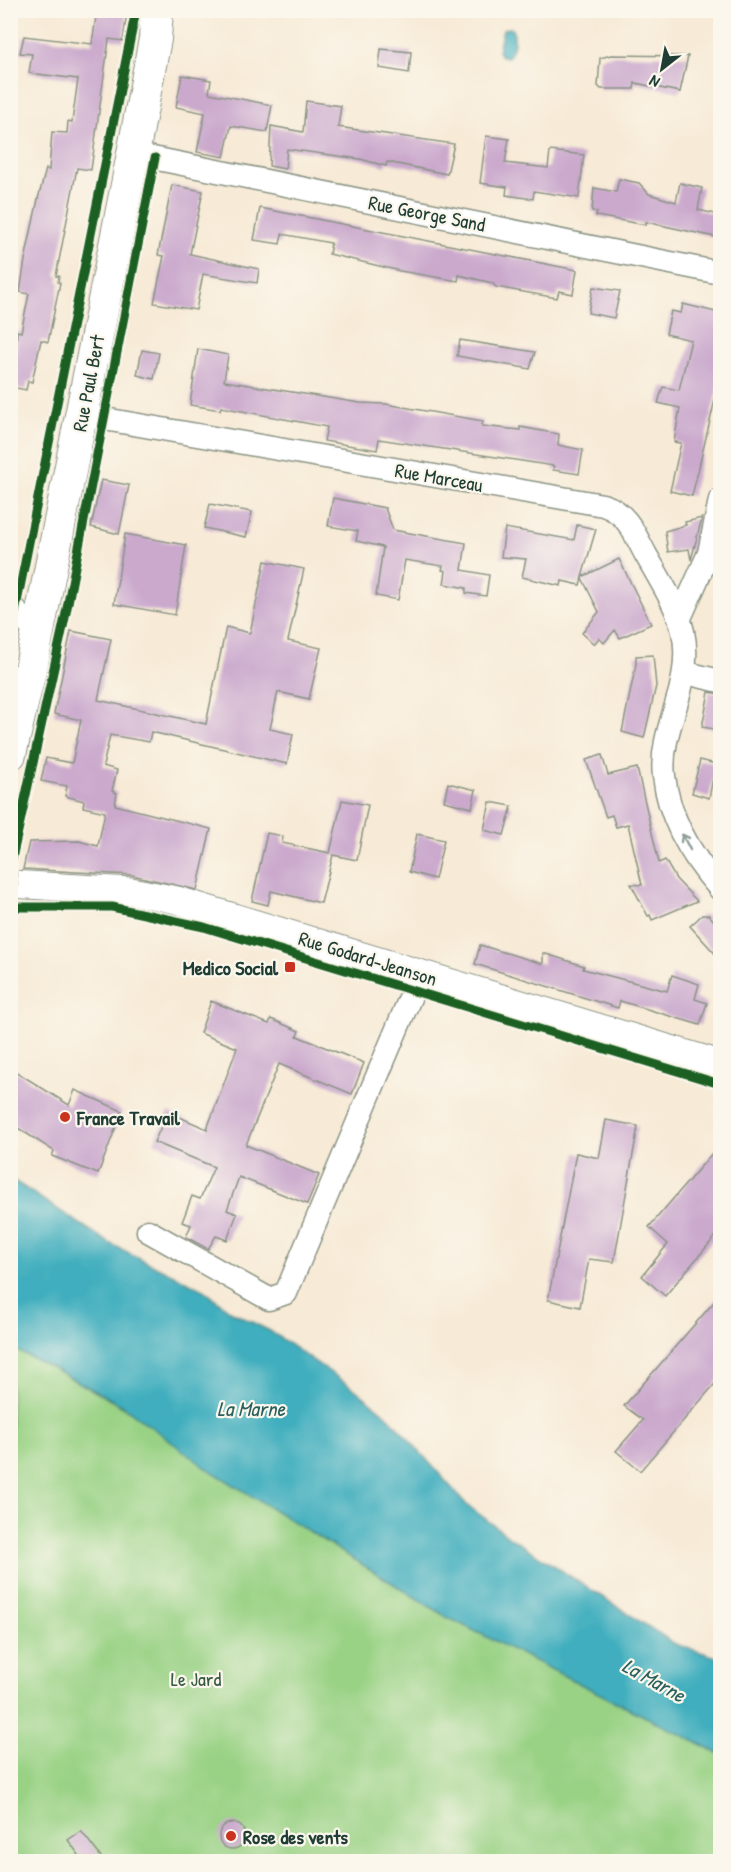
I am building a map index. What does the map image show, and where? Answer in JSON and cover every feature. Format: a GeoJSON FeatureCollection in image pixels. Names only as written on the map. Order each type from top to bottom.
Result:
{"type":"FeatureCollection","features":[{"type":"Feature","properties":{"kind":"main road","name":"Rue Paul Bert"},"geometry":{"type":"LineString","coordinates":[[10,754],[38,634],[133,154],[155,39],[157,10]]}},
{"type":"Feature","properties":{"kind":"street","name":"Rue George Sand"},"geometry":{"type":"LineString","coordinates":[[133,154],[720,273]]}},
{"type":"Feature","properties":{"kind":"street","name":"Rue Marceau"},"geometry":{"type":"LineString","coordinates":[[81,415],[613,508],[622,514],[680,618],[687,653],[686,673],[669,728],[664,775],[669,801],[686,845],[720,889]]}},
{"type":"Feature","properties":{"kind":"street"},"geometry":{"type":"LineString","coordinates":[[680,618],[709,553],[720,500]]}},
{"type":"Feature","properties":{"kind":"street"},"geometry":{"type":"LineString","coordinates":[[10,600],[17,613],[38,634]]}},
{"type":"Feature","properties":{"kind":"street"},"geometry":{"type":"LineString","coordinates":[[686,673],[720,681]]}},
{"type":"Feature","properties":{"kind":"street","name":"Rue Godard-Jeanson"},"geometry":{"type":"LineString","coordinates":[[10,884],[131,891],[177,900],[720,1064]]}},
{"type":"Feature","properties":{"kind":"street"},"geometry":{"type":"LineString","coordinates":[[148,1231],[269,1299],[286,1293],[420,974]]}},
{"type":"Feature","properties":{"kind":"green space","name":"Le Jard"},"geometry":{"type":"Polygon","coordinates":[[[11,1348],[51,1367],[137,1415],[205,1467],[447,1617],[720,1754],[720,1861],[11,1862],[11,1348]]]}},
{"type":"Feature","properties":{"kind":"water"},"geometry":{"type":"Polygon","coordinates":[[[511,28],[514,39],[512,51],[508,57],[501,56],[498,51],[503,29],[511,28]]]}},
{"type":"Feature","properties":{"kind":"water","name":"La Marne"},"geometry":{"type":"Polygon","coordinates":[[[11,1179],[111,1244],[202,1289],[232,1312],[270,1331],[356,1390],[390,1418],[467,1505],[511,1538],[675,1644],[720,1658],[720,1754],[447,1617],[205,1467],[123,1406],[11,1348],[11,1179]]]}},
{"type":"Feature","properties":{"kind":"building"},"geometry":{"type":"Polygon","coordinates":[[[97,10],[127,12],[123,41],[109,39],[91,170],[77,168],[56,276],[59,276],[58,282],[60,283],[48,342],[41,340],[32,382],[28,381],[26,390],[10,387],[10,350],[16,351],[17,331],[21,332],[29,294],[20,292],[38,199],[46,169],[49,170],[52,132],[67,133],[68,121],[72,122],[78,79],[29,73],[32,54],[20,53],[24,36],[92,44],[97,10]]]}},
{"type":"Feature","properties":{"kind":"building"},"geometry":{"type":"Polygon","coordinates":[[[381,49],[411,52],[409,73],[379,68],[381,49]]]}},
{"type":"Feature","properties":{"kind":"building"},"geometry":{"type":"Polygon","coordinates":[[[611,55],[688,56],[680,92],[635,83],[634,89],[601,89],[598,86],[600,58],[611,55]]]}},
{"type":"Feature","properties":{"kind":"building"},"geometry":{"type":"Polygon","coordinates":[[[182,75],[211,80],[209,93],[272,105],[267,132],[231,126],[224,157],[197,152],[205,113],[176,107],[182,75]]]}},
{"type":"Feature","properties":{"kind":"building"},"geometry":{"type":"Polygon","coordinates":[[[306,101],[341,106],[338,127],[454,144],[447,174],[387,162],[386,166],[360,159],[287,149],[285,169],[269,166],[271,126],[303,132],[306,101]]]}},
{"type":"Feature","properties":{"kind":"building"},"geometry":{"type":"Polygon","coordinates":[[[486,136],[509,139],[505,163],[548,168],[550,151],[584,155],[579,198],[534,191],[533,199],[506,195],[507,187],[480,183],[486,136]]]}},
{"type":"Feature","properties":{"kind":"building"},"geometry":{"type":"Polygon","coordinates":[[[619,179],[639,183],[649,194],[676,202],[680,183],[702,188],[698,210],[720,215],[720,238],[646,222],[646,225],[596,216],[597,212],[592,211],[594,188],[616,192],[619,179]]]}},
{"type":"Feature","properties":{"kind":"building"},"geometry":{"type":"Polygon","coordinates":[[[172,185],[203,191],[190,254],[259,269],[257,283],[203,274],[196,310],[154,303],[164,256],[158,255],[172,185]]]}},
{"type":"Feature","properties":{"kind":"building"},"geometry":{"type":"Polygon","coordinates":[[[260,208],[577,270],[573,294],[559,291],[557,298],[496,287],[492,283],[459,275],[458,281],[400,271],[329,254],[331,243],[282,234],[280,244],[254,240],[260,208]]]}},
{"type":"Feature","properties":{"kind":"building"},"geometry":{"type":"Polygon","coordinates":[[[593,287],[620,291],[614,318],[588,313],[593,287]]]}},
{"type":"Feature","properties":{"kind":"building"},"geometry":{"type":"Polygon","coordinates":[[[683,304],[720,313],[720,379],[692,496],[670,491],[681,443],[674,442],[680,408],[658,403],[663,387],[679,390],[691,340],[666,334],[671,311],[681,313],[683,304]]]}},
{"type":"Feature","properties":{"kind":"building"},"geometry":{"type":"Polygon","coordinates":[[[460,340],[535,352],[530,369],[457,356],[460,340]]]}},
{"type":"Feature","properties":{"kind":"building"},"geometry":{"type":"Polygon","coordinates":[[[198,349],[228,355],[224,381],[360,403],[386,404],[483,421],[482,426],[520,430],[520,427],[559,434],[558,445],[583,450],[579,474],[553,470],[554,466],[379,439],[377,450],[324,441],[327,427],[221,407],[220,410],[190,405],[198,349]]]}},
{"type":"Feature","properties":{"kind":"building"},"geometry":{"type":"Polygon","coordinates":[[[142,350],[159,353],[154,379],[137,375],[142,350]]]}},
{"type":"Feature","properties":{"kind":"building"},"geometry":{"type":"Polygon","coordinates":[[[101,480],[129,485],[119,534],[91,527],[101,480]]]}},
{"type":"Feature","properties":{"kind":"building"},"geometry":{"type":"Polygon","coordinates":[[[333,498],[385,508],[393,530],[466,543],[462,570],[489,575],[486,596],[466,593],[466,588],[444,584],[446,571],[442,570],[443,566],[405,560],[398,600],[376,596],[383,547],[356,541],[358,531],[328,526],[333,498]]]}},
{"type":"Feature","properties":{"kind":"building"},"geometry":{"type":"Polygon","coordinates":[[[210,504],[252,512],[246,537],[204,528],[210,504]]]}},
{"type":"Feature","properties":{"kind":"building"},"geometry":{"type":"Polygon","coordinates":[[[702,518],[691,560],[689,549],[668,552],[665,531],[686,525],[685,522],[702,518]]]}},
{"type":"Feature","properties":{"kind":"building"},"geometry":{"type":"Polygon","coordinates":[[[577,525],[596,529],[582,577],[619,559],[651,624],[620,638],[615,630],[604,643],[599,638],[594,644],[582,633],[599,612],[582,578],[580,585],[562,581],[561,586],[522,577],[526,559],[501,557],[505,528],[574,540],[577,525]]]}},
{"type":"Feature","properties":{"kind":"building"},"geometry":{"type":"Polygon","coordinates":[[[125,534],[186,545],[175,615],[114,604],[125,534]]]}},
{"type":"Feature","properties":{"kind":"building"},"geometry":{"type":"Polygon","coordinates":[[[265,561],[304,569],[288,641],[321,648],[309,699],[278,692],[270,729],[293,734],[287,764],[151,732],[149,742],[110,735],[103,766],[117,770],[112,791],[117,793],[115,805],[211,829],[197,890],[132,875],[23,869],[29,842],[79,841],[98,846],[105,812],[83,807],[84,801],[65,796],[67,786],[41,781],[46,758],[72,763],[81,720],[54,714],[71,631],[111,639],[98,700],[206,724],[226,627],[250,633],[265,561]]]}},
{"type":"Feature","properties":{"kind":"building"},"geometry":{"type":"Polygon","coordinates":[[[653,655],[656,686],[644,738],[622,732],[636,656],[653,655]]]}},
{"type":"Feature","properties":{"kind":"building"},"geometry":{"type":"Polygon","coordinates":[[[709,692],[720,694],[720,730],[702,727],[709,692]]]}},
{"type":"Feature","properties":{"kind":"building"},"geometry":{"type":"Polygon","coordinates":[[[602,755],[608,775],[637,768],[659,863],[665,860],[676,879],[697,901],[652,920],[650,915],[648,916],[631,884],[642,885],[628,824],[616,827],[612,815],[606,817],[586,760],[602,755]]]}},
{"type":"Feature","properties":{"kind":"building"},"geometry":{"type":"Polygon","coordinates":[[[700,760],[716,764],[709,798],[692,793],[700,760]]]}},
{"type":"Feature","properties":{"kind":"building"},"geometry":{"type":"Polygon","coordinates":[[[448,783],[476,790],[472,808],[444,801],[448,783]]]}},
{"type":"Feature","properties":{"kind":"building"},"geometry":{"type":"Polygon","coordinates":[[[342,800],[368,805],[357,860],[333,855],[321,903],[271,891],[268,905],[252,901],[267,833],[283,836],[282,843],[330,853],[342,800]]]}},
{"type":"Feature","properties":{"kind":"building"},"geometry":{"type":"Polygon","coordinates":[[[490,802],[512,806],[504,835],[484,830],[490,802]]]}},
{"type":"Feature","properties":{"kind":"building"},"geometry":{"type":"Polygon","coordinates":[[[417,834],[444,840],[435,879],[409,872],[417,834]]]}},
{"type":"Feature","properties":{"kind":"building"},"geometry":{"type":"Polygon","coordinates":[[[702,915],[709,915],[720,928],[720,959],[690,926],[702,915]]]}},
{"type":"Feature","properties":{"kind":"building"},"geometry":{"type":"Polygon","coordinates":[[[480,945],[543,964],[543,953],[584,966],[583,969],[667,991],[672,975],[699,984],[695,999],[707,1003],[700,1025],[620,1001],[618,1008],[475,964],[480,945]]]}},
{"type":"Feature","properties":{"kind":"building"},"geometry":{"type":"Polygon","coordinates":[[[211,1001],[269,1024],[271,1019],[299,1031],[297,1036],[364,1063],[352,1094],[279,1064],[246,1145],[319,1175],[307,1204],[239,1177],[227,1210],[237,1214],[227,1240],[216,1236],[208,1249],[186,1237],[191,1225],[182,1222],[192,1196],[200,1199],[214,1167],[154,1142],[168,1112],[207,1129],[237,1048],[200,1033],[211,1001]]]}},
{"type":"Feature","properties":{"kind":"building","name":"France Travail"},"geometry":{"type":"Polygon","coordinates":[[[10,1068],[69,1105],[75,1090],[122,1111],[98,1174],[52,1156],[54,1151],[10,1123],[10,1068]]]}},
{"type":"Feature","properties":{"kind":"building"},"geometry":{"type":"Polygon","coordinates":[[[606,1120],[638,1126],[614,1262],[589,1259],[580,1307],[548,1300],[576,1153],[599,1158],[606,1120]]]}},
{"type":"Feature","properties":{"kind":"building"},"geometry":{"type":"Polygon","coordinates":[[[720,1144],[720,1231],[665,1296],[642,1276],[668,1244],[649,1227],[720,1144]]]}},
{"type":"Feature","properties":{"kind":"building"},"geometry":{"type":"Polygon","coordinates":[[[720,1295],[720,1378],[640,1471],[616,1451],[643,1420],[624,1406],[720,1295]]]}},
{"type":"Feature","properties":{"kind":"building"},"geometry":{"type":"Polygon","coordinates":[[[232,1823],[241,1827],[245,1836],[241,1845],[232,1849],[223,1845],[219,1836],[223,1827],[232,1823]]]}},
{"type":"Feature","properties":{"kind":"building"},"geometry":{"type":"Polygon","coordinates":[[[81,1831],[105,1862],[84,1862],[68,1840],[81,1831]]]}},
{"type":"Feature","properties":{"kind":"cycle path"},"geometry":{"type":"LineString","coordinates":[[10,637],[136,10]]}},
{"type":"Feature","properties":{"kind":"cycle path"},"geometry":{"type":"LineString","coordinates":[[10,907],[13,884],[11,863],[66,613],[155,158]]}},
{"type":"Feature","properties":{"kind":"cycle path"},"geometry":{"type":"LineString","coordinates":[[12,907],[112,907],[204,927],[720,1084]]}},
{"type":"Feature","properties":{"kind":"place","name":"Medico Social"},"geometry":{"type":"Point","coordinates":[290,967]}},
{"type":"Feature","properties":{"kind":"place","name":"France Travail"},"geometry":{"type":"Point","coordinates":[65,1117]}},
{"type":"Feature","properties":{"kind":"place","name":"Rose des vents"},"geometry":{"type":"Point","coordinates":[231,1836]}}]}
